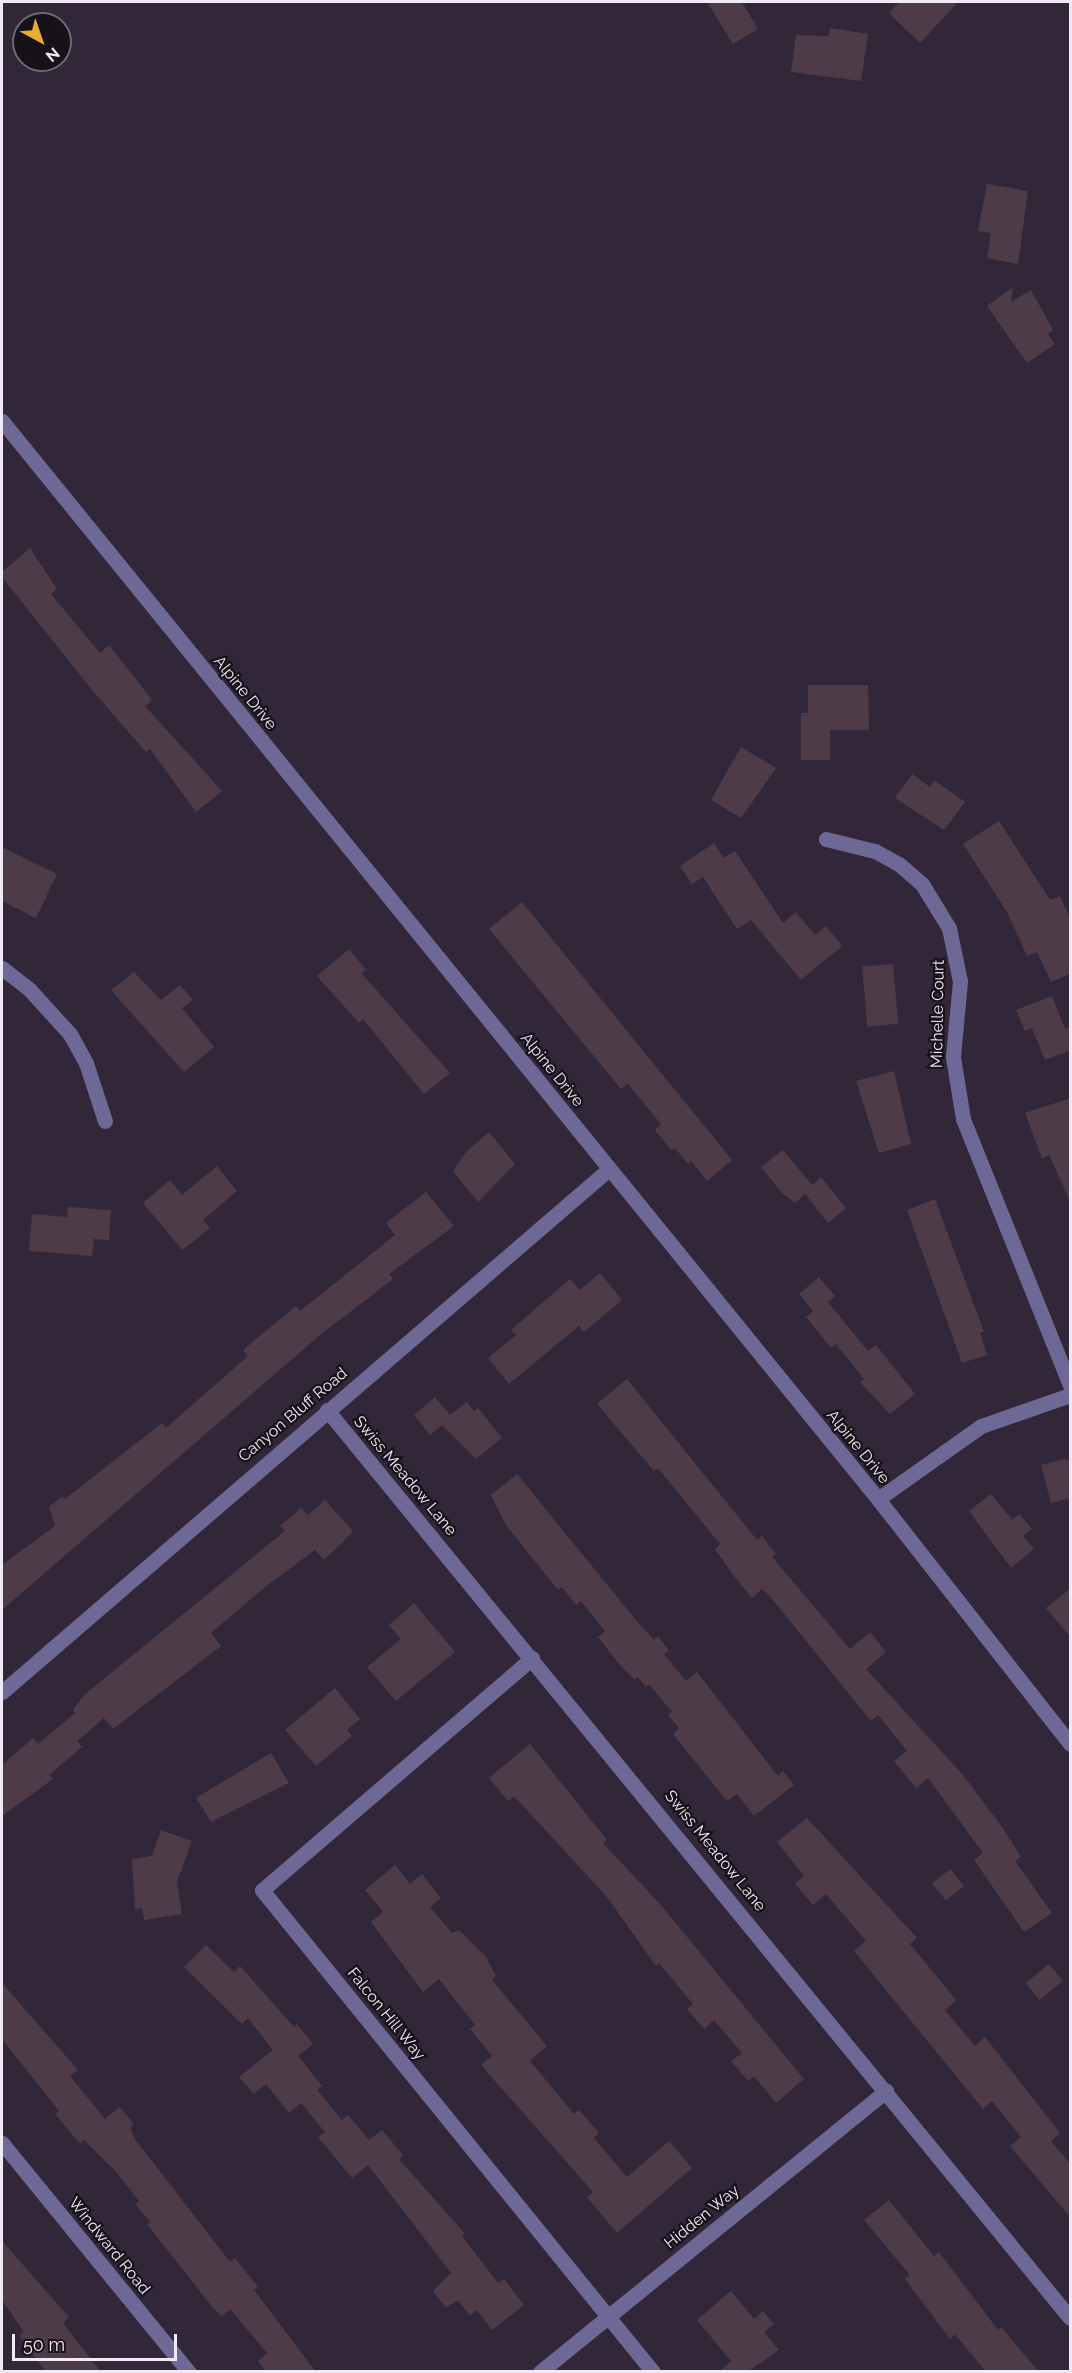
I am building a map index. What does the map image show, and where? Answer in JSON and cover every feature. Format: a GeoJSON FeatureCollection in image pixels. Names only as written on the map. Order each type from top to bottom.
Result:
{"type":"FeatureCollection","features":[{"type":"Feature","properties":{"kind":"street","name":"Alpine Drive"},"geometry":{"type":"LineString","coordinates":[[2,421],[878,1500],[1071,1744]]}},
{"type":"Feature","properties":{"kind":"street","name":"Michelle Court"},"geometry":{"type":"LineString","coordinates":[[826,839],[875,851],[900,865],[922,884],[949,928],[960,981],[953,1057],[963,1119],[1071,1385]]}},
{"type":"Feature","properties":{"kind":"street"},"geometry":{"type":"LineString","coordinates":[[2,969],[29,989],[70,1034],[90,1071],[105,1121]]}},
{"type":"Feature","properties":{"kind":"street","name":"Canyon Bluff Road"},"geometry":{"type":"LineString","coordinates":[[2,1692],[609,1169]]}},
{"type":"Feature","properties":{"kind":"street"},"geometry":{"type":"LineString","coordinates":[[878,1500],[981,1426],[1071,1395]]}},
{"type":"Feature","properties":{"kind":"street","name":"Swiss Meadow Lane"},"geometry":{"type":"LineString","coordinates":[[327,1410],[1071,2318]]}},
{"type":"Feature","properties":{"kind":"street","name":"Falcon Hill Way"},"geometry":{"type":"LineString","coordinates":[[532,1658],[415,1761],[262,1890],[608,2316]]}},
{"type":"Feature","properties":{"kind":"street","name":"Hidden Way"},"geometry":{"type":"LineString","coordinates":[[540,2372],[886,2091]]}},
{"type":"Feature","properties":{"kind":"street","name":"Windward Road"},"geometry":{"type":"LineString","coordinates":[[2,2143],[189,2372]]}},
{"type":"Feature","properties":{"kind":"street"},"geometry":{"type":"LineString","coordinates":[[608,2316],[653,2372]]}},
{"type":"Feature","properties":{"kind":"building"},"geometry":{"type":"Polygon","coordinates":[[[707,2],[742,2],[758,29],[733,44],[707,2]]]}},
{"type":"Feature","properties":{"kind":"building"},"geometry":{"type":"Polygon","coordinates":[[[899,2],[958,2],[920,43],[889,13],[899,2]]]}},
{"type":"Feature","properties":{"kind":"building"},"geometry":{"type":"Polygon","coordinates":[[[830,28],[868,34],[861,81],[791,72],[796,35],[829,36],[830,28]]]}},
{"type":"Feature","properties":{"kind":"building"},"geometry":{"type":"Polygon","coordinates":[[[987,184],[1028,191],[1018,264],[987,258],[991,233],[978,231],[987,184]]]}},
{"type":"Feature","properties":{"kind":"building"},"geometry":{"type":"Polygon","coordinates":[[[1013,287],[1011,302],[1031,290],[1053,330],[1048,334],[1055,344],[1027,363],[987,306],[1013,287]]]}},
{"type":"Feature","properties":{"kind":"building"},"geometry":{"type":"Polygon","coordinates":[[[30,548],[57,589],[51,594],[100,653],[109,645],[152,700],[145,706],[222,791],[196,812],[150,749],[146,752],[92,690],[2,577],[2,572],[30,548]]]}},
{"type":"Feature","properties":{"kind":"building"},"geometry":{"type":"Polygon","coordinates":[[[808,685],[868,685],[869,730],[830,730],[830,760],[801,760],[801,713],[808,713],[808,685]]]}},
{"type":"Feature","properties":{"kind":"building"},"geometry":{"type":"Polygon","coordinates":[[[741,747],[776,768],[741,818],[711,800],[741,747]]]}},
{"type":"Feature","properties":{"kind":"building"},"geometry":{"type":"Polygon","coordinates":[[[912,774],[930,787],[934,780],[965,802],[944,830],[895,798],[912,774]]]}},
{"type":"Feature","properties":{"kind":"building"},"geometry":{"type":"Polygon","coordinates":[[[999,821],[1050,900],[1060,896],[1071,920],[1071,973],[1051,982],[1037,952],[1027,956],[1007,912],[963,844],[999,821]]]}},
{"type":"Feature","properties":{"kind":"building"},"geometry":{"type":"Polygon","coordinates":[[[714,843],[724,858],[735,851],[783,923],[796,912],[815,935],[826,926],[842,946],[801,980],[751,920],[737,929],[703,877],[692,884],[680,866],[714,843]]]}},
{"type":"Feature","properties":{"kind":"building"},"geometry":{"type":"Polygon","coordinates":[[[2,847],[57,874],[36,918],[2,901],[2,847]]]}},
{"type":"Feature","properties":{"kind":"building"},"geometry":{"type":"Polygon","coordinates":[[[522,902],[732,1160],[707,1181],[691,1161],[688,1164],[675,1148],[672,1151],[655,1130],[661,1124],[628,1084],[621,1089],[489,929],[522,902]]]}},
{"type":"Feature","properties":{"kind":"building"},"geometry":{"type":"Polygon","coordinates":[[[349,949],[366,970],[361,973],[450,1073],[424,1094],[363,1019],[359,1023],[317,976],[349,949]]]}},
{"type":"Feature","properties":{"kind":"building"},"geometry":{"type":"Polygon","coordinates":[[[893,964],[898,1024],[867,1026],[862,967],[893,964]]]}},
{"type":"Feature","properties":{"kind":"building"},"geometry":{"type":"Polygon","coordinates":[[[134,972],[161,1000],[180,985],[193,1000],[182,1008],[214,1047],[184,1072],[111,990],[134,972]]]}},
{"type":"Feature","properties":{"kind":"building"},"geometry":{"type":"Polygon","coordinates":[[[1052,996],[1065,1029],[1071,1027],[1071,1050],[1045,1060],[1032,1028],[1025,1031],[1016,1010],[1052,996]]]}},
{"type":"Feature","properties":{"kind":"building"},"geometry":{"type":"Polygon","coordinates":[[[894,1071],[911,1144],[879,1153],[856,1081],[894,1071]]]}},
{"type":"Feature","properties":{"kind":"building"},"geometry":{"type":"Polygon","coordinates":[[[1071,1098],[1071,1203],[1049,1155],[1042,1158],[1025,1113],[1071,1098]]]}},
{"type":"Feature","properties":{"kind":"building"},"geometry":{"type":"Polygon","coordinates":[[[489,1132],[515,1164],[478,1202],[453,1171],[465,1153],[489,1132]]]}},
{"type":"Feature","properties":{"kind":"building"},"geometry":{"type":"Polygon","coordinates":[[[783,1150],[812,1185],[821,1177],[846,1208],[828,1223],[805,1194],[795,1203],[782,1193],[761,1167],[783,1150]]]}},
{"type":"Feature","properties":{"kind":"building"},"geometry":{"type":"Polygon","coordinates":[[[217,1166],[237,1191],[203,1220],[210,1228],[182,1250],[143,1203],[170,1180],[182,1195],[217,1166]]]}},
{"type":"Feature","properties":{"kind":"building"},"geometry":{"type":"Polygon","coordinates":[[[426,1192],[454,1226],[389,1274],[393,1279],[320,1335],[2,1610],[2,1565],[55,1526],[49,1507],[62,1496],[65,1499],[162,1423],[166,1428],[248,1356],[243,1350],[296,1306],[300,1311],[395,1235],[386,1223],[426,1192]]]}},
{"type":"Feature","properties":{"kind":"building"},"geometry":{"type":"Polygon","coordinates":[[[935,1199],[984,1332],[980,1333],[987,1355],[962,1363],[907,1210],[935,1199]]]}},
{"type":"Feature","properties":{"kind":"building"},"geometry":{"type":"Polygon","coordinates":[[[68,1207],[111,1210],[109,1240],[94,1239],[92,1256],[29,1251],[32,1214],[67,1217],[68,1207]]]}},
{"type":"Feature","properties":{"kind":"building"},"geometry":{"type":"Polygon","coordinates":[[[600,1273],[622,1300],[584,1332],[579,1326],[509,1384],[488,1358],[516,1335],[511,1330],[570,1279],[580,1290],[600,1273]]]}},
{"type":"Feature","properties":{"kind":"building"},"geometry":{"type":"Polygon","coordinates":[[[819,1277],[835,1296],[828,1302],[868,1351],[876,1345],[915,1394],[890,1414],[860,1382],[864,1379],[836,1344],[831,1348],[806,1317],[813,1311],[799,1294],[819,1277]]]}},
{"type":"Feature","properties":{"kind":"building"},"geometry":{"type":"Polygon","coordinates":[[[627,1379],[757,1540],[762,1536],[776,1554],[772,1557],[850,1649],[870,1632],[886,1652],[866,1669],[963,1775],[1002,1827],[1021,1857],[1015,1861],[1052,1913],[1024,1932],[974,1860],[983,1853],[928,1778],[916,1788],[894,1761],[907,1751],[878,1715],[871,1721],[768,1594],[762,1589],[752,1598],[715,1549],[720,1544],[658,1468],[654,1471],[597,1404],[627,1379]]]}},
{"type":"Feature","properties":{"kind":"building"},"geometry":{"type":"Polygon","coordinates":[[[435,1397],[450,1415],[467,1402],[474,1411],[478,1408],[502,1438],[476,1459],[442,1425],[430,1435],[414,1415],[435,1397]]]}},
{"type":"Feature","properties":{"kind":"building"},"geometry":{"type":"Polygon","coordinates":[[[1065,1459],[1071,1461],[1071,1498],[1051,1503],[1041,1465],[1065,1459]]]}},
{"type":"Feature","properties":{"kind":"building"},"geometry":{"type":"Polygon","coordinates":[[[517,1474],[636,1620],[654,1640],[658,1636],[669,1651],[664,1654],[686,1681],[697,1672],[778,1776],[783,1771],[794,1785],[754,1816],[737,1794],[727,1801],[673,1734],[679,1728],[668,1715],[672,1712],[649,1684],[646,1687],[638,1677],[634,1679],[620,1665],[598,1637],[605,1631],[581,1601],[576,1605],[562,1587],[558,1590],[506,1525],[491,1495],[517,1474]]]}},
{"type":"Feature","properties":{"kind":"building"},"geometry":{"type":"Polygon","coordinates":[[[991,1494],[1012,1520],[1019,1514],[1032,1529],[1023,1536],[1034,1549],[1011,1568],[969,1511],[991,1494]]]}},
{"type":"Feature","properties":{"kind":"building"},"geometry":{"type":"Polygon","coordinates":[[[325,1500],[353,1531],[342,1543],[324,1560],[315,1550],[265,1587],[211,1633],[221,1646],[113,1729],[104,1718],[77,1741],[82,1747],[49,1775],[53,1779],[2,1816],[2,1765],[33,1738],[38,1744],[75,1713],[73,1710],[84,1695],[285,1531],[280,1526],[301,1508],[308,1515],[325,1500]]]}},
{"type":"Feature","properties":{"kind":"building"},"geometry":{"type":"Polygon","coordinates":[[[1071,1588],[1071,1638],[1046,1608],[1071,1588]]]}},
{"type":"Feature","properties":{"kind":"building"},"geometry":{"type":"Polygon","coordinates":[[[414,1603],[455,1652],[396,1701],[367,1667],[401,1639],[389,1625],[414,1603]]]}},
{"type":"Feature","properties":{"kind":"building"},"geometry":{"type":"Polygon","coordinates":[[[335,1688],[360,1719],[347,1730],[352,1736],[316,1766],[285,1730],[335,1688]]]}},
{"type":"Feature","properties":{"kind":"building"},"geometry":{"type":"Polygon","coordinates":[[[530,1744],[607,1840],[603,1843],[660,1904],[804,2079],[776,2103],[754,2076],[748,2081],[731,2061],[742,2053],[714,2020],[704,2029],[687,2009],[693,2004],[659,1963],[656,1966],[607,1897],[514,1796],[508,1801],[489,1778],[530,1744]]]}},
{"type":"Feature","properties":{"kind":"building"},"geometry":{"type":"Polygon","coordinates":[[[271,1753],[289,1783],[211,1822],[196,1798],[271,1753]]]}},
{"type":"Feature","properties":{"kind":"building"},"geometry":{"type":"Polygon","coordinates":[[[807,1818],[917,1938],[910,1944],[956,2000],[945,2010],[975,2046],[985,2037],[1060,2133],[1051,2141],[1071,2165],[1071,2218],[1010,2146],[1021,2137],[992,2101],[983,2109],[854,1951],[866,1941],[826,1894],[813,1905],[795,1884],[804,1876],[777,1842],[807,1818]]]}},
{"type":"Feature","properties":{"kind":"building"},"geometry":{"type":"Polygon","coordinates":[[[161,1830],[192,1841],[177,1882],[182,1914],[144,1920],[142,1908],[135,1909],[132,1859],[152,1856],[161,1830]]]}},
{"type":"Feature","properties":{"kind":"building"},"geometry":{"type":"Polygon","coordinates":[[[395,1865],[410,1884],[422,1874],[441,1898],[430,1907],[452,1933],[459,1930],[486,1957],[496,1976],[492,1980],[547,2046],[530,2061],[574,2114],[579,2110],[599,2133],[594,2138],[627,2177],[669,2141],[692,2168],[617,2233],[587,2197],[593,2192],[481,2065],[492,2056],[470,2029],[475,2025],[439,1979],[423,1992],[371,1922],[383,1912],[365,1890],[395,1865]]]}},
{"type":"Feature","properties":{"kind":"building"},"geometry":{"type":"Polygon","coordinates":[[[950,1869],[964,1886],[946,1901],[932,1883],[950,1869]]]}},
{"type":"Feature","properties":{"kind":"building"},"geometry":{"type":"Polygon","coordinates":[[[206,1945],[234,1972],[240,1966],[294,2027],[297,2024],[313,2044],[298,2056],[322,2086],[317,2090],[342,2120],[348,2115],[369,2140],[382,2130],[403,2155],[399,2159],[465,2234],[462,2236],[498,2283],[504,2279],[524,2305],[492,2330],[477,2310],[470,2316],[458,2300],[446,2308],[433,2291],[451,2273],[368,2165],[352,2178],[318,2137],[325,2132],[301,2103],[289,2113],[266,2084],[254,2094],[239,2077],[273,2050],[248,2018],[242,2024],[184,1967],[206,1945]]]}},
{"type":"Feature","properties":{"kind":"building"},"geometry":{"type":"Polygon","coordinates":[[[1049,1964],[1063,1981],[1040,2000],[1026,1983],[1049,1964]]]}},
{"type":"Feature","properties":{"kind":"building"},"geometry":{"type":"Polygon","coordinates":[[[2,1983],[78,2070],[70,2076],[105,2119],[120,2107],[134,2124],[130,2128],[135,2139],[230,2262],[235,2258],[258,2287],[254,2290],[316,2372],[266,2372],[258,2361],[267,2353],[230,2309],[222,2316],[213,2308],[147,2224],[150,2222],[135,2204],[139,2201],[116,2172],[84,2140],[80,2144],[55,2114],[59,2111],[2,2039],[2,1983]]]}},
{"type":"Feature","properties":{"kind":"building"},"geometry":{"type":"Polygon","coordinates":[[[889,2200],[934,2256],[939,2252],[998,2330],[1001,2327],[1039,2372],[986,2372],[955,2334],[950,2339],[905,2279],[910,2275],[864,2220],[889,2200]]]}},
{"type":"Feature","properties":{"kind":"building"},"geometry":{"type":"Polygon","coordinates":[[[2,2241],[69,2317],[63,2323],[101,2372],[46,2372],[19,2336],[24,2332],[2,2300],[2,2241]]]}},
{"type":"Feature","properties":{"kind":"building"},"geometry":{"type":"Polygon","coordinates":[[[731,2291],[754,2319],[763,2311],[774,2324],[764,2332],[779,2350],[747,2372],[719,2372],[731,2361],[697,2320],[731,2291]]]}}]}
